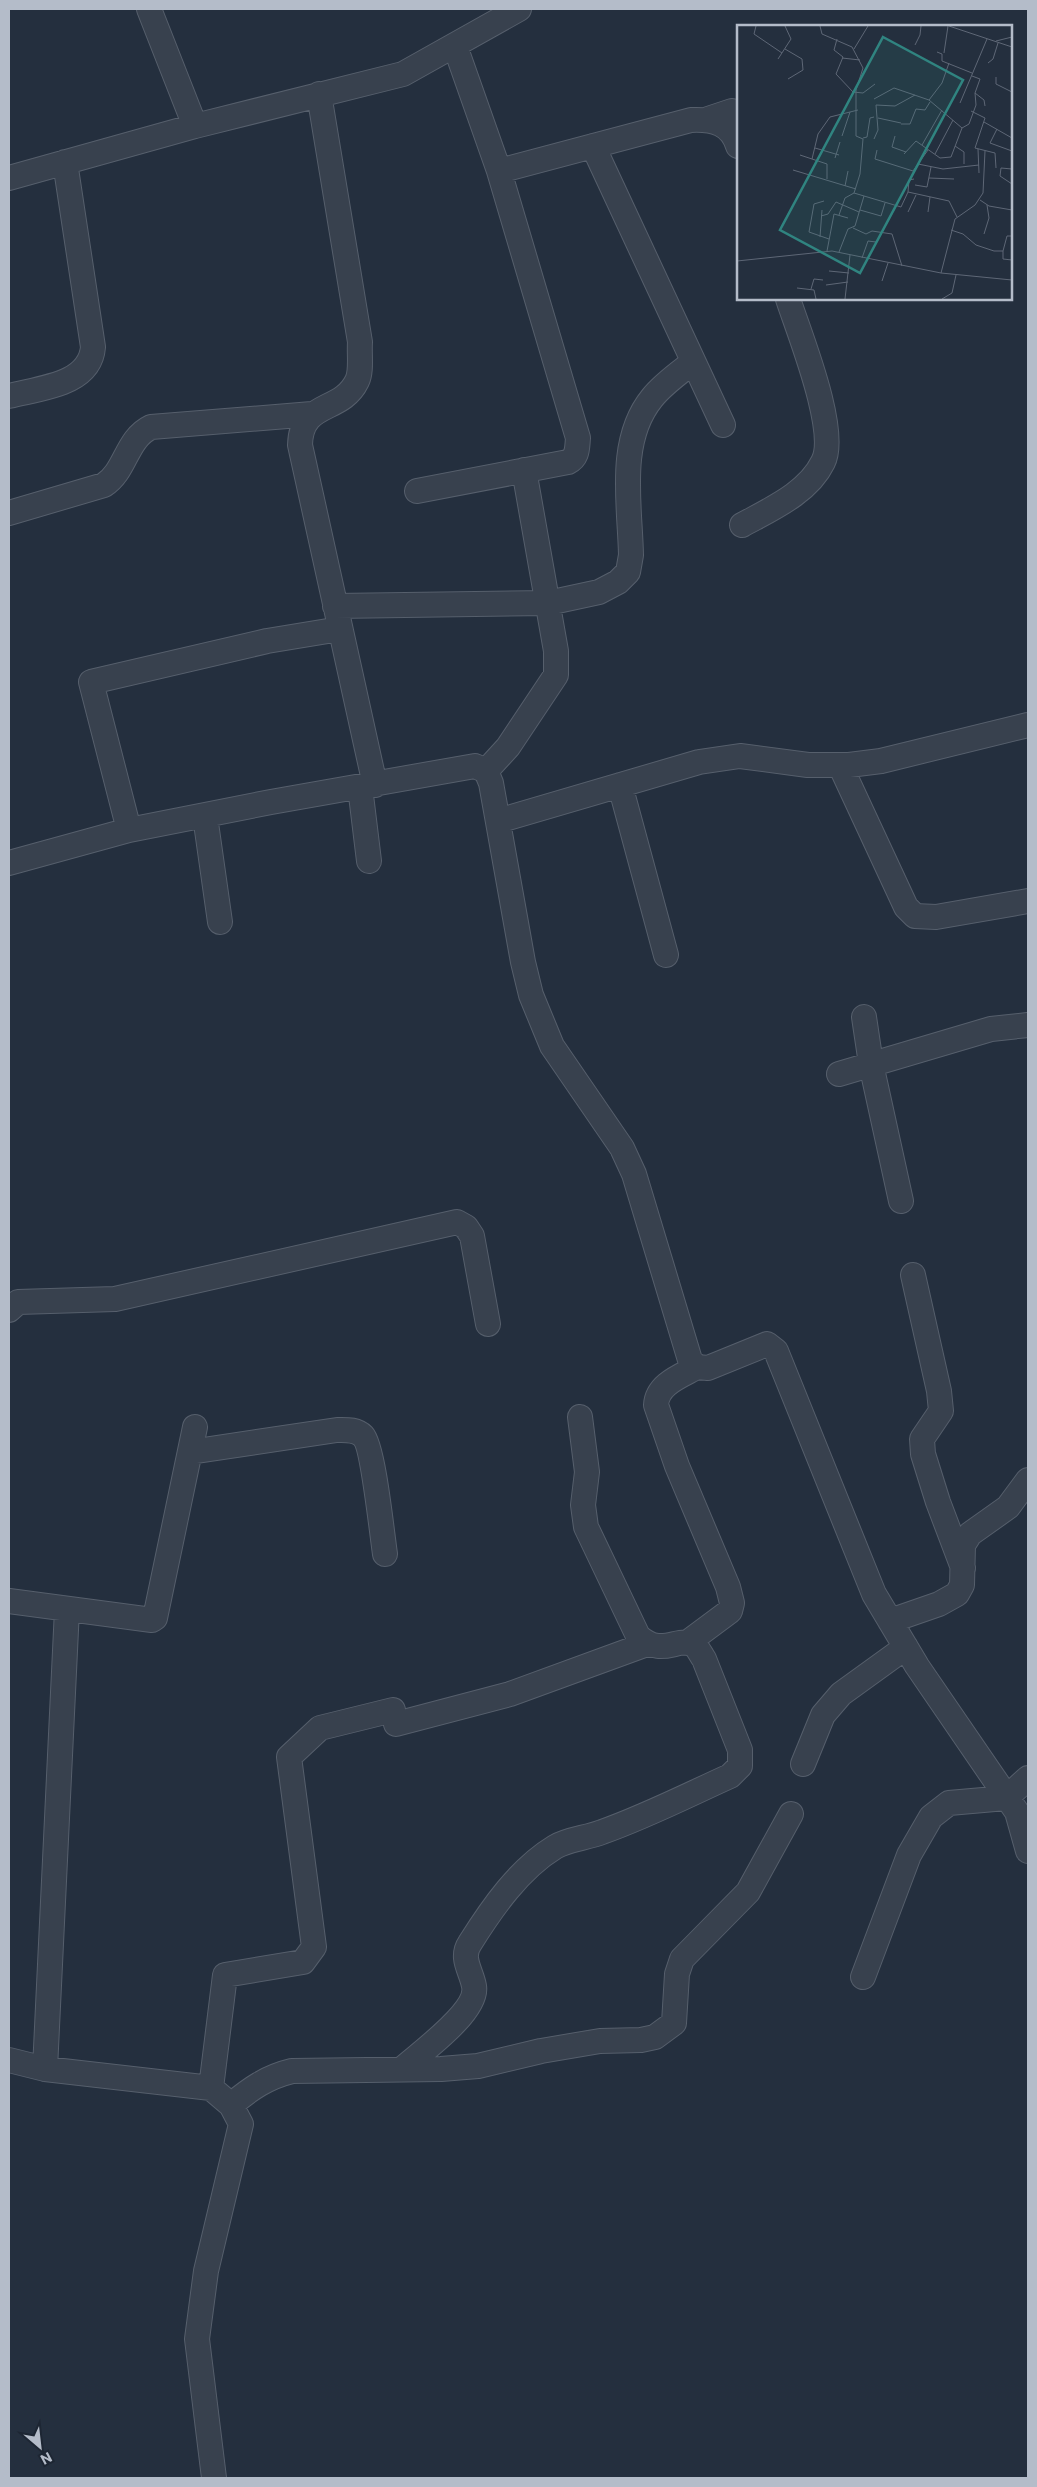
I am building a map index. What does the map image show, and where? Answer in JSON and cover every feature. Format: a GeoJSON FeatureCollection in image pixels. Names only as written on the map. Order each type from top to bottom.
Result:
{"type":"FeatureCollection","features":[{"type":"Feature","properties":{"kind":"street"},"geometry":{"type":"LineString","coordinates":[[148,9],[195,126]]}},
{"type":"Feature","properties":{"kind":"street"},"geometry":{"type":"LineString","coordinates":[[9,178],[195,126],[403,74],[519,9]]}},
{"type":"Feature","properties":{"kind":"street"},"geometry":{"type":"LineString","coordinates":[[417,491],[572,460],[578,449],[578,438],[499,171],[455,46]]}},
{"type":"Feature","properties":{"kind":"street"},"geometry":{"type":"LineString","coordinates":[[319,94],[360,342],[359,376],[356,383],[343,397],[312,414],[301,427],[300,444],[340,629],[368,786],[369,860]]}},
{"type":"Feature","properties":{"kind":"street"},"geometry":{"type":"LineString","coordinates":[[499,171],[691,120],[708,119],[732,112],[737,113]]}},
{"type":"Feature","properties":{"kind":"street"},"geometry":{"type":"LineString","coordinates":[[708,119],[722,124],[737,143]]}},
{"type":"Feature","properties":{"kind":"street"},"geometry":{"type":"LineString","coordinates":[[593,146],[693,362],[724,424]]}},
{"type":"Feature","properties":{"kind":"street"},"geometry":{"type":"LineString","coordinates":[[9,396],[74,378],[92,359],[89,320],[65,162]]}},
{"type":"Feature","properties":{"kind":"street"},"geometry":{"type":"LineString","coordinates":[[742,525],[786,500],[815,474],[824,460],[827,441],[824,416],[788,300]]}},
{"type":"Feature","properties":{"kind":"street"},"geometry":{"type":"LineString","coordinates":[[335,606],[548,603],[599,592],[624,578],[628,572],[631,556],[629,452],[634,434],[644,409],[653,396],[693,362]]}},
{"type":"Feature","properties":{"kind":"street"},"geometry":{"type":"LineString","coordinates":[[9,513],[104,485],[115,474],[133,441],[143,430],[151,427],[312,414]]}},
{"type":"Feature","properties":{"kind":"street"},"geometry":{"type":"LineString","coordinates":[[486,771],[508,747],[556,675],[556,651],[524,470]]}},
{"type":"Feature","properties":{"kind":"street"},"geometry":{"type":"LineString","coordinates":[[129,830],[91,682],[267,641],[340,629]]}},
{"type":"Feature","properties":{"kind":"street"},"geometry":{"type":"LineString","coordinates":[[498,821],[699,762],[740,756],[808,765],[840,765],[881,761],[1028,725]]}},
{"type":"Feature","properties":{"kind":"street"},"geometry":{"type":"LineString","coordinates":[[840,765],[906,907],[915,916],[936,917],[1028,901]]}},
{"type":"Feature","properties":{"kind":"street"},"geometry":{"type":"LineString","coordinates":[[9,863],[129,830],[475,766],[486,771],[491,782],[522,962],[531,996],[552,1046],[622,1148],[634,1174],[684,1344],[690,1360],[697,1367]]}},
{"type":"Feature","properties":{"kind":"street"},"geometry":{"type":"LineString","coordinates":[[620,785],[666,955]]}},
{"type":"Feature","properties":{"kind":"street"},"geometry":{"type":"LineString","coordinates":[[205,816],[220,922]]}},
{"type":"Feature","properties":{"kind":"street"},"geometry":{"type":"LineString","coordinates":[[864,1016],[870,1064],[901,1200]]}},
{"type":"Feature","properties":{"kind":"street"},"geometry":{"type":"LineString","coordinates":[[839,1074],[991,1029],[1028,1025]]}},
{"type":"Feature","properties":{"kind":"street"},"geometry":{"type":"LineString","coordinates":[[9,1310],[18,1302],[115,1299],[457,1222],[466,1227],[472,1236],[488,1324]]}},
{"type":"Feature","properties":{"kind":"street"},"geometry":{"type":"LineString","coordinates":[[913,1275],[939,1391],[941,1410],[922,1440],[923,1454],[938,1502],[963,1568]]}},
{"type":"Feature","properties":{"kind":"street"},"geometry":{"type":"LineString","coordinates":[[580,1417],[587,1472],[583,1504],[586,1527],[631,1625],[647,1644],[657,1648],[687,1643],[730,1611],[732,1603],[728,1587],[678,1466],[656,1405],[656,1395],[664,1386],[697,1367],[708,1368],[767,1344],[776,1351],[853,1546],[874,1594],[911,1657],[1016,1812],[1028,1851]]}},
{"type":"Feature","properties":{"kind":"street"},"geometry":{"type":"LineString","coordinates":[[9,1601],[152,1620],[155,1618],[195,1427]]}},
{"type":"Feature","properties":{"kind":"street"},"geometry":{"type":"LineString","coordinates":[[190,1452],[337,1430],[350,1430],[361,1434],[366,1440],[370,1458],[385,1554]]}},
{"type":"Feature","properties":{"kind":"street"},"geometry":{"type":"LineString","coordinates":[[890,1621],[939,1604],[957,1594],[962,1586],[963,1545],[970,1534],[1008,1507],[1028,1480]]}},
{"type":"Feature","properties":{"kind":"street"},"geometry":{"type":"LineString","coordinates":[[45,2069],[66,1609]]}},
{"type":"Feature","properties":{"kind":"street"},"geometry":{"type":"LineString","coordinates":[[402,2069],[465,2012],[473,1996],[474,1986],[464,1958],[468,1945],[506,1891],[542,1856],[557,1845],[602,1833],[730,1776],[740,1766],[740,1750],[704,1659],[696,1646],[687,1643]]}},
{"type":"Feature","properties":{"kind":"street"},"geometry":{"type":"LineString","coordinates":[[211,2088],[225,1975],[303,1962],[314,1947],[290,1757],[320,1728],[394,1717],[510,1694],[647,1644]]}},
{"type":"Feature","properties":{"kind":"street"},"geometry":{"type":"LineString","coordinates":[[803,1764],[823,1716],[842,1694],[911,1657]]}},
{"type":"Feature","properties":{"kind":"street"},"geometry":{"type":"LineString","coordinates":[[863,1977],[909,1855],[931,1816],[949,1804],[1001,1791],[1028,1778]]}},
{"type":"Feature","properties":{"kind":"street"},"geometry":{"type":"LineString","coordinates":[[214,2478],[197,2338],[206,2271],[233,2157],[236,2115],[254,2086],[276,2074],[292,2070],[478,2066],[540,2051],[600,2041],[641,2040],[655,2037],[666,2031],[674,2023],[678,1974],[682,1959],[748,1892],[791,1814]]}},
{"type":"Feature","properties":{"kind":"street"},"geometry":{"type":"LineString","coordinates":[[9,2060],[45,2069],[211,2088],[236,2115]]}}]}
